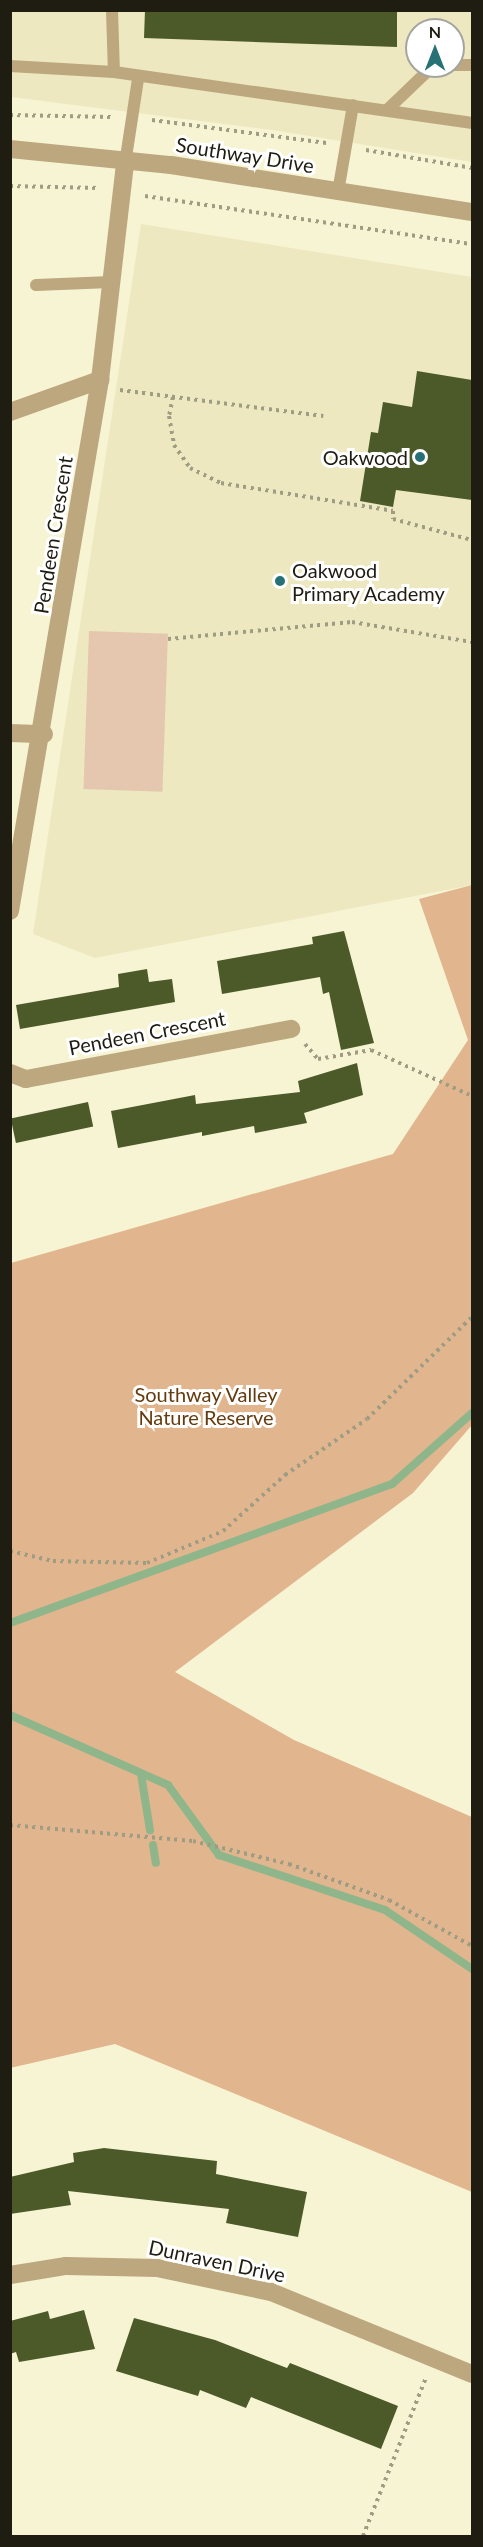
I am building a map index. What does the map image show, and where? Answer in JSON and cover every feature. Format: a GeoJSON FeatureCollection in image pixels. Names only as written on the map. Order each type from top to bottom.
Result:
{"type":"FeatureCollection","features":[{"type":"Feature","properties":{"kind":"street","name":"Southway Drive"},"geometry":{"type":"LineString","coordinates":[[10,149],[124,164],[171,165],[472,212]]}},
{"type":"Feature","properties":{"kind":"street","name":"Pendeen Crescent"},"geometry":{"type":"LineString","coordinates":[[10,911],[44,734],[100,384],[124,164]]}},
{"type":"Feature","properties":{"kind":"street"},"geometry":{"type":"LineString","coordinates":[[10,412],[100,384]]}},
{"type":"Feature","properties":{"kind":"street"},"geometry":{"type":"LineString","coordinates":[[10,733],[44,734]]}},
{"type":"Feature","properties":{"kind":"street","name":"Pendeen Crescent"},"geometry":{"type":"LineString","coordinates":[[10,1073],[26,1078],[291,1029]]}},
{"type":"Feature","properties":{"kind":"street","name":"Dunraven Drive"},"geometry":{"type":"LineString","coordinates":[[10,2275],[66,2266],[157,2268],[271,2292],[472,2374]]}},
{"type":"Feature","properties":{"kind":"lane"},"geometry":{"type":"LineString","coordinates":[[112,10],[114,72]]}},
{"type":"Feature","properties":{"kind":"lane"},"geometry":{"type":"LineString","coordinates":[[10,66],[114,72],[138,78],[388,109],[472,123]]}},
{"type":"Feature","properties":{"kind":"lane"},"geometry":{"type":"LineString","coordinates":[[124,164],[138,78]]}},
{"type":"Feature","properties":{"kind":"lane"},"geometry":{"type":"LineString","coordinates":[[388,109],[420,78]]}},
{"type":"Feature","properties":{"kind":"lane"},"geometry":{"type":"LineString","coordinates":[[338,192],[353,105]]}},
{"type":"Feature","properties":{"kind":"lane"},"geometry":{"type":"LineString","coordinates":[[36,285],[111,282]]}},
{"type":"Feature","properties":{"kind":"path"},"geometry":{"type":"LineString","coordinates":[[10,115],[130,117],[346,147],[472,168]]}},
{"type":"Feature","properties":{"kind":"path"},"geometry":{"type":"LineString","coordinates":[[10,186],[77,184],[472,244]]}},
{"type":"Feature","properties":{"kind":"path"},"geometry":{"type":"LineString","coordinates":[[100,384],[173,397],[323,416]]}},
{"type":"Feature","properties":{"kind":"path"},"geometry":{"type":"LineString","coordinates":[[173,397],[169,416],[174,445],[190,468],[221,483],[393,511],[393,519],[472,540]]}},
{"type":"Feature","properties":{"kind":"path"},"geometry":{"type":"LineString","coordinates":[[168,639],[352,622],[472,642]]}},
{"type":"Feature","properties":{"kind":"path"},"geometry":{"type":"LineString","coordinates":[[291,1029],[318,1059],[371,1050],[472,1096]]}},
{"type":"Feature","properties":{"kind":"path"},"geometry":{"type":"LineString","coordinates":[[10,1551],[53,1561],[147,1563],[223,1531],[285,1475],[367,1419],[472,1317]]}},
{"type":"Feature","properties":{"kind":"path"},"geometry":{"type":"LineString","coordinates":[[10,1825],[193,1841],[289,1864],[389,1900],[472,1946]]}},
{"type":"Feature","properties":{"kind":"path"},"geometry":{"type":"LineString","coordinates":[[363,2536],[435,2358]]}},
{"type":"Feature","properties":{"kind":"shaded area"},"geometry":{"type":"Polygon","coordinates":[[[10,11],[472,11],[472,162],[272,130],[11,97],[10,11]]]}},
{"type":"Feature","properties":{"kind":"shaded area","name":"Oakwood Primary Academy"},"geometry":{"type":"Polygon","coordinates":[[[141,224],[472,277],[472,885],[95,958],[33,934],[141,224]]]}},
{"type":"Feature","properties":{"kind":"shaded area"},"geometry":{"type":"Polygon","coordinates":[[[89,631],[168,634],[162,792],[83,789],[89,631]]]}},
{"type":"Feature","properties":{"kind":"green space","name":"Southway Valley Nature Reserve"},"geometry":{"type":"Polygon","coordinates":[[[472,885],[472,1425],[413,1493],[175,1672],[294,1740],[472,1817],[472,2192],[115,2044],[10,2068],[11,1263],[393,1154],[468,1040],[419,899],[472,885]]]}},
{"type":"Feature","properties":{"kind":"building"},"geometry":{"type":"Polygon","coordinates":[[[145,10],[397,10],[397,47],[144,38],[145,10]]]}},
{"type":"Feature","properties":{"kind":"building","name":"Oakwood"},"geometry":{"type":"Polygon","coordinates":[[[417,371],[472,380],[472,500],[396,490],[393,507],[360,501],[371,432],[378,433],[383,402],[412,407],[417,371]]]}},
{"type":"Feature","properties":{"kind":"building"},"geometry":{"type":"Polygon","coordinates":[[[344,931],[374,1043],[341,1050],[329,992],[323,994],[320,977],[222,994],[217,961],[313,944],[312,937],[344,931]]]}},
{"type":"Feature","properties":{"kind":"building"},"geometry":{"type":"Polygon","coordinates":[[[147,969],[149,982],[172,979],[175,1002],[20,1029],[16,1005],[119,987],[118,974],[147,969]]]}},
{"type":"Feature","properties":{"kind":"building"},"geometry":{"type":"Polygon","coordinates":[[[357,1063],[363,1095],[304,1113],[307,1123],[255,1133],[254,1126],[202,1136],[202,1132],[118,1148],[111,1111],[195,1095],[196,1104],[300,1092],[298,1081],[357,1063]]]}},
{"type":"Feature","properties":{"kind":"building"},"geometry":{"type":"Polygon","coordinates":[[[88,1102],[93,1126],[16,1143],[11,1118],[88,1102]]]}},
{"type":"Feature","properties":{"kind":"building"},"geometry":{"type":"Polygon","coordinates":[[[104,2148],[217,2161],[216,2174],[307,2192],[298,2237],[226,2223],[229,2209],[68,2191],[71,2205],[10,2214],[10,2177],[74,2162],[73,2153],[104,2148]]]}},
{"type":"Feature","properties":{"kind":"building"},"geometry":{"type":"Polygon","coordinates":[[[84,2310],[95,2349],[19,2362],[16,2352],[10,2354],[10,2321],[48,2311],[50,2319],[84,2310]]]}},
{"type":"Feature","properties":{"kind":"building"},"geometry":{"type":"Polygon","coordinates":[[[134,2318],[215,2340],[287,2368],[290,2363],[398,2406],[381,2449],[251,2397],[246,2408],[200,2390],[198,2396],[116,2371],[134,2318]]]}},
{"type":"Feature","properties":{"kind":"waterway"},"geometry":{"type":"LineString","coordinates":[[10,1623],[392,1484],[472,1413]]}},
{"type":"Feature","properties":{"kind":"waterway"},"geometry":{"type":"LineString","coordinates":[[10,1715],[168,1785],[219,1855],[385,1910],[472,1969]]}},
{"type":"Feature","properties":{"kind":"waterway"},"geometry":{"type":"LineString","coordinates":[[141,1774],[150,1830]]}},
{"type":"Feature","properties":{"kind":"waterway"},"geometry":{"type":"LineString","coordinates":[[153,1845],[156,1863]]}},
{"type":"Feature","properties":{"kind":"place","name":"Oakwood"},"geometry":{"type":"Point","coordinates":[420,457]}},
{"type":"Feature","properties":{"kind":"place","name":"Oakwood Primary Academy"},"geometry":{"type":"Point","coordinates":[280,581]}}]}
